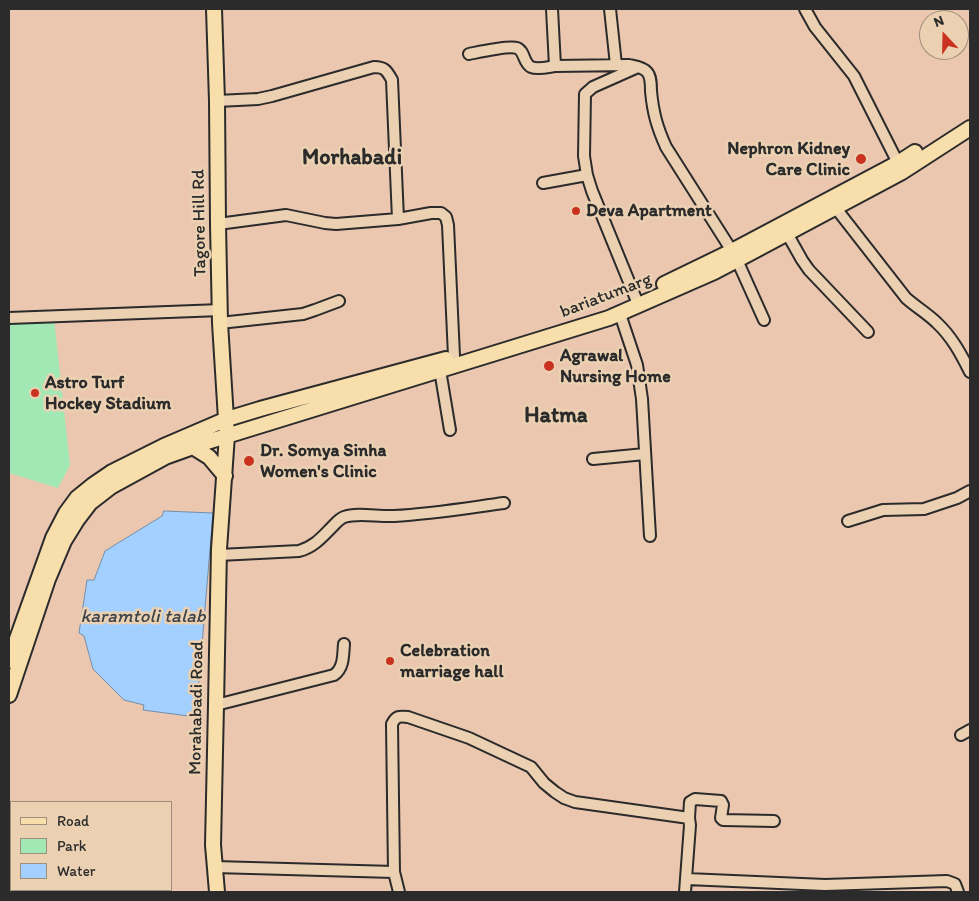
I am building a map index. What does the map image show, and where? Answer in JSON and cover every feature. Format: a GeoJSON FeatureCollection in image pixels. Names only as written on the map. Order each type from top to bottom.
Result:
{"type":"FeatureCollection","features":[{"type":"Feature","properties":{"kind":"main road","name":"Tagore Hill Rd"},"geometry":{"type":"LineString","coordinates":[[214,9],[218,224],[227,435]]}},
{"type":"Feature","properties":{"kind":"main road","name":"bariatumarg"},"geometry":{"type":"LineString","coordinates":[[10,652],[53,538],[66,513],[77,498],[112,472],[164,446],[227,419],[607,312],[734,255],[898,163],[970,119]]}},
{"type":"Feature","properties":{"kind":"main road","name":"bariatumarg"},"geometry":{"type":"LineString","coordinates":[[784,228],[835,207],[902,172],[970,128]]}},
{"type":"Feature","properties":{"kind":"main road","name":"bariatumarg"},"geometry":{"type":"LineString","coordinates":[[9,695],[48,579],[64,540],[90,503],[112,486],[165,457],[227,435],[610,318],[714,272],[734,255]]}},
{"type":"Feature","properties":{"kind":"main road","name":"Morahabadi Road"},"geometry":{"type":"LineString","coordinates":[[217,892],[213,845],[219,555],[227,435]]}},
{"type":"Feature","properties":{"kind":"main road"},"geometry":{"type":"LineString","coordinates":[[193,447],[209,458],[225,476]]}},
{"type":"Feature","properties":{"kind":"street"},"geometry":{"type":"LineString","coordinates":[[552,9],[555,66]]}},
{"type":"Feature","properties":{"kind":"street"},"geometry":{"type":"LineString","coordinates":[[610,9],[616,65]]}},
{"type":"Feature","properties":{"kind":"street"},"geometry":{"type":"LineString","coordinates":[[805,9],[815,27],[854,76],[898,163]]}},
{"type":"Feature","properties":{"kind":"street"},"geometry":{"type":"LineString","coordinates":[[469,54],[517,48],[522,52],[531,67],[629,65],[647,72],[651,81],[653,111],[666,147],[734,255],[764,320]]}},
{"type":"Feature","properties":{"kind":"street"},"geometry":{"type":"LineString","coordinates":[[217,101],[258,99],[374,67],[382,67],[388,72],[392,80],[398,219]]}},
{"type":"Feature","properties":{"kind":"street"},"geometry":{"type":"LineString","coordinates":[[636,299],[592,191],[584,156],[585,94],[593,87],[638,67]]}},
{"type":"Feature","properties":{"kind":"street"},"geometry":{"type":"LineString","coordinates":[[543,182],[587,175]]}},
{"type":"Feature","properties":{"kind":"street"},"geometry":{"type":"LineString","coordinates":[[835,207],[906,298],[947,332],[970,372]]}},
{"type":"Feature","properties":{"kind":"street"},"geometry":{"type":"LineString","coordinates":[[218,224],[286,215],[336,224],[398,219],[440,213],[446,217],[448,225],[454,356]]}},
{"type":"Feature","properties":{"kind":"street"},"geometry":{"type":"LineString","coordinates":[[784,228],[809,270],[868,332]]}},
{"type":"Feature","properties":{"kind":"street"},"geometry":{"type":"LineString","coordinates":[[9,318],[221,317],[303,314],[339,301]]}},
{"type":"Feature","properties":{"kind":"street"},"geometry":{"type":"LineString","coordinates":[[620,314],[637,365],[640,381],[650,536]]}},
{"type":"Feature","properties":{"kind":"street"},"geometry":{"type":"LineString","coordinates":[[440,370],[450,430]]}},
{"type":"Feature","properties":{"kind":"street"},"geometry":{"type":"LineString","coordinates":[[593,460],[645,454]]}},
{"type":"Feature","properties":{"kind":"street"},"geometry":{"type":"LineString","coordinates":[[848,521],[883,510],[924,509],[957,498],[970,491]]}},
{"type":"Feature","properties":{"kind":"street"},"geometry":{"type":"LineString","coordinates":[[219,555],[308,549],[339,520],[345,517],[416,514],[504,503]]}},
{"type":"Feature","properties":{"kind":"street"},"geometry":{"type":"LineString","coordinates":[[216,704],[334,675],[341,668],[344,644]]}},
{"type":"Feature","properties":{"kind":"street"},"geometry":{"type":"LineString","coordinates":[[399,892],[394,872],[392,724],[394,719],[399,716],[408,717],[469,738],[531,767],[544,783],[555,792],[575,802],[689,818]]}},
{"type":"Feature","properties":{"kind":"street"},"geometry":{"type":"LineString","coordinates":[[685,892],[690,802],[695,798],[721,801],[723,805],[721,818],[724,820],[774,822]]}},
{"type":"Feature","properties":{"kind":"street"},"geometry":{"type":"LineString","coordinates":[[215,867],[394,872]]}},
{"type":"Feature","properties":{"kind":"street"},"geometry":{"type":"LineString","coordinates":[[687,879],[825,886],[947,881],[956,884],[958,892]]}},
{"type":"Feature","properties":{"kind":"green space","name":"Astro Turf Hockey Stadium"},"geometry":{"type":"Polygon","coordinates":[[[9,319],[54,319],[70,465],[58,488],[9,473],[9,319]]]}},
{"type":"Feature","properties":{"kind":"water","name":"karamtoli talab"},"geometry":{"type":"Polygon","coordinates":[[[164,511],[213,513],[196,717],[143,710],[144,705],[124,700],[93,669],[84,636],[79,633],[87,580],[94,580],[105,551],[162,516],[164,511]]]}},
{"type":"Feature","properties":{"kind":"place","name":"Nephron Kidney Care Clinic"},"geometry":{"type":"Point","coordinates":[861,159]}},
{"type":"Feature","properties":{"kind":"place","name":"Deva Apartment"},"geometry":{"type":"Point","coordinates":[576,211]}},
{"type":"Feature","properties":{"kind":"place","name":"Agrawal Nursing Home"},"geometry":{"type":"Point","coordinates":[549,366]}},
{"type":"Feature","properties":{"kind":"place","name":"Astro Turf Hockey Stadium"},"geometry":{"type":"Point","coordinates":[35,393]}},
{"type":"Feature","properties":{"kind":"place","name":"Dr. Somya Sinha Women's Clinic"},"geometry":{"type":"Point","coordinates":[249,461]}},
{"type":"Feature","properties":{"kind":"place","name":"Celebration marriage hall"},"geometry":{"type":"Point","coordinates":[390,661]}},
{"type":"Feature","properties":{"kind":"district","name":"Morhabadi"},"geometry":{"type":"Point","coordinates":[352,158]}},
{"type":"Feature","properties":{"kind":"district","name":"Hatma"},"geometry":{"type":"Point","coordinates":[556,416]}}]}
